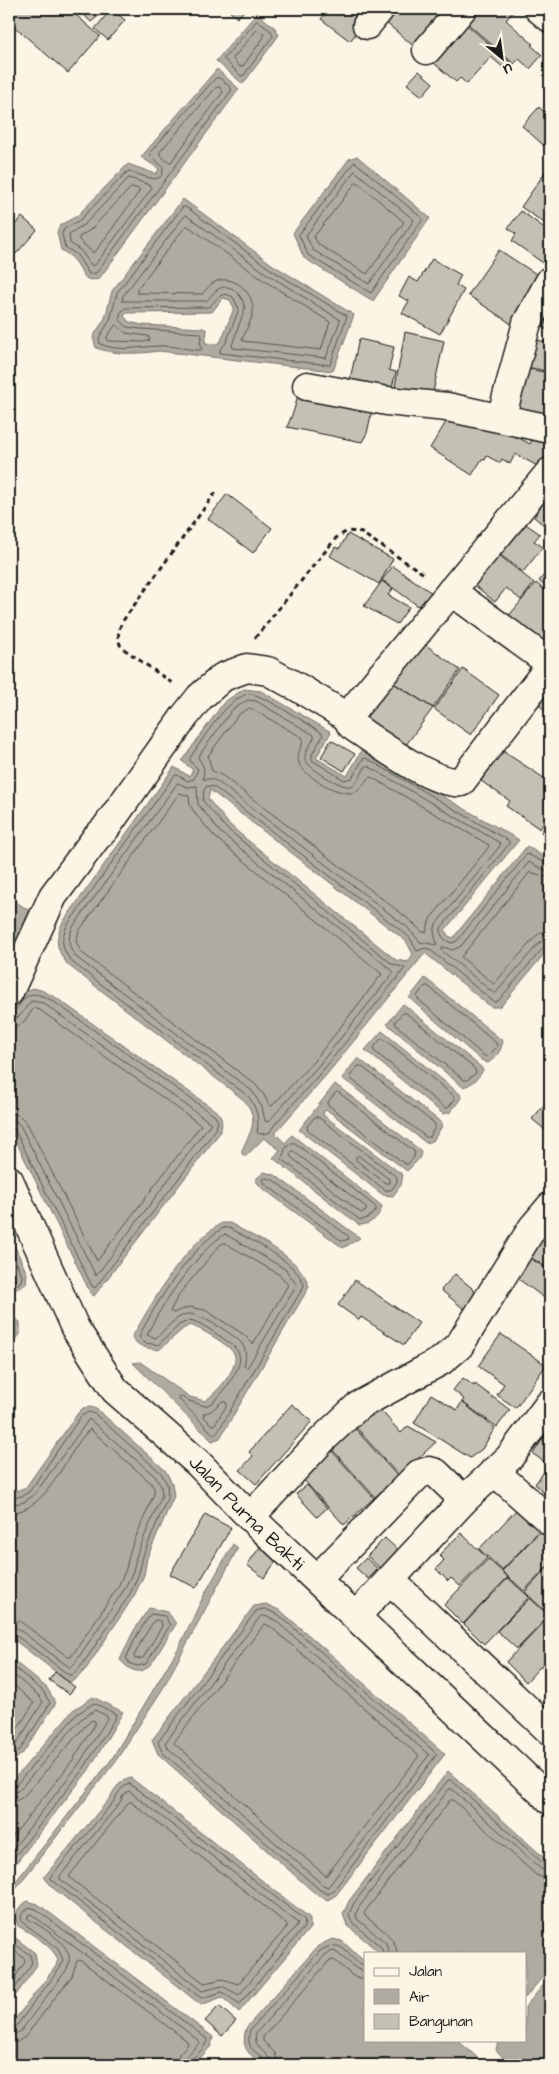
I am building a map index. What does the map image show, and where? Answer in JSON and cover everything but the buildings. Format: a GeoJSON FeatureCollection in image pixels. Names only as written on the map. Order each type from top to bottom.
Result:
{"type":"FeatureCollection","features":[{"type":"Feature","properties":{"kind":"street"},"geometry":{"type":"LineString","coordinates":[[427,50],[462,9]]}},
{"type":"Feature","properties":{"kind":"street"},"geometry":{"type":"LineString","coordinates":[[539,9],[550,18]]}},
{"type":"Feature","properties":{"kind":"street"},"geometry":{"type":"LineString","coordinates":[[501,418],[526,323],[550,281]]}},
{"type":"Feature","properties":{"kind":"street"},"geometry":{"type":"LineString","coordinates":[[307,386],[387,400],[446,407],[550,429]]}},
{"type":"Feature","properties":{"kind":"street"},"geometry":{"type":"LineString","coordinates":[[347,717],[550,472]]}},
{"type":"Feature","properties":{"kind":"street"},"geometry":{"type":"LineString","coordinates":[[9,992],[53,896],[96,838],[106,830],[196,701],[223,677],[247,668],[268,672],[347,717],[351,725],[398,757],[444,780],[461,782],[550,664],[451,591]]}},
{"type":"Feature","properties":{"kind":"street","name":"Jalan Purna Bakti"},"geometry":{"type":"LineString","coordinates":[[9,1180],[75,1328],[115,1390],[198,1463],[250,1517],[550,1800]]}},
{"type":"Feature","properties":{"kind":"street"},"geometry":{"type":"LineString","coordinates":[[250,1517],[324,1438],[358,1406],[441,1362],[459,1346],[533,1227],[550,1207]]}},
{"type":"Feature","properties":{"kind":"street"},"geometry":{"type":"LineString","coordinates":[[356,1616],[464,1500],[509,1458],[550,1403]]}},
{"type":"Feature","properties":{"kind":"street"},"geometry":{"type":"LineString","coordinates":[[317,1579],[419,1474],[429,1471],[436,1473],[464,1500]]}},
{"type":"Feature","properties":{"kind":"street"},"geometry":{"type":"LineString","coordinates":[[494,1472],[550,1521]]}},
{"type":"Feature","properties":{"kind":"street"},"geometry":{"type":"LineString","coordinates":[[390,1580],[550,1731]]}},
{"type":"Feature","properties":{"kind":"path"},"geometry":{"type":"LineString","coordinates":[[196,701],[121,647],[118,640],[118,630],[216,492]]}},
{"type":"Feature","properties":{"kind":"path"},"geometry":{"type":"LineString","coordinates":[[254,639],[336,538],[347,531],[360,532],[451,591]]}},
{"type":"Feature","properties":{"kind":"water"},"geometry":{"type":"Polygon","coordinates":[[[257,13],[275,28],[279,35],[243,84],[216,61],[257,13]]]}},
{"type":"Feature","properties":{"kind":"water"},"geometry":{"type":"Polygon","coordinates":[[[217,69],[239,89],[99,279],[86,278],[73,259],[61,250],[57,232],[60,225],[77,216],[128,164],[156,174],[159,169],[141,157],[217,69]]]}},
{"type":"Feature","properties":{"kind":"water"},"geometry":{"type":"Polygon","coordinates":[[[357,156],[430,218],[373,301],[304,258],[293,233],[349,159],[357,156]]]}},
{"type":"Feature","properties":{"kind":"water"},"geometry":{"type":"Polygon","coordinates":[[[183,199],[273,265],[354,315],[333,371],[159,351],[119,353],[96,348],[93,337],[105,318],[112,291],[183,199]],[[223,298],[212,312],[127,313],[124,316],[129,322],[142,325],[203,328],[207,330],[205,343],[217,344],[221,341],[234,308],[230,300],[223,298]]]}},
{"type":"Feature","properties":{"kind":"water"},"geometry":{"type":"Polygon","coordinates":[[[244,689],[261,691],[331,732],[316,758],[347,776],[362,750],[519,840],[445,930],[448,936],[453,938],[527,846],[550,861],[550,947],[502,1005],[491,1007],[425,953],[328,1073],[275,1133],[285,1143],[292,1135],[382,1206],[377,1217],[363,1225],[359,1225],[273,1158],[280,1150],[264,1138],[246,1156],[242,1154],[251,1131],[253,1119],[252,1113],[244,1100],[68,965],[59,949],[57,939],[63,922],[174,767],[189,776],[193,770],[182,761],[224,702],[244,689]],[[210,790],[208,799],[240,834],[396,960],[408,962],[413,954],[406,941],[210,790]]]}},
{"type":"Feature","properties":{"kind":"water"},"geometry":{"type":"Polygon","coordinates":[[[9,897],[31,912],[9,967],[9,897]]]}},
{"type":"Feature","properties":{"kind":"water"},"geometry":{"type":"Polygon","coordinates":[[[425,978],[503,1041],[496,1056],[491,1061],[488,1063],[481,1060],[409,998],[425,978]]]}},
{"type":"Feature","properties":{"kind":"water"},"geometry":{"type":"Polygon","coordinates":[[[33,988],[55,997],[219,1113],[222,1124],[218,1135],[94,1296],[91,1294],[9,1127],[9,1012],[20,995],[33,988]]]}},
{"type":"Feature","properties":{"kind":"water"},"geometry":{"type":"Polygon","coordinates":[[[403,1004],[481,1067],[483,1070],[475,1081],[463,1087],[387,1024],[403,1004]]]}},
{"type":"Feature","properties":{"kind":"water"},"geometry":{"type":"Polygon","coordinates":[[[382,1031],[460,1094],[461,1098],[451,1112],[443,1114],[365,1050],[382,1031]]]}},
{"type":"Feature","properties":{"kind":"water"},"geometry":{"type":"Polygon","coordinates":[[[358,1058],[442,1123],[433,1141],[426,1143],[342,1078],[358,1058]]]}},
{"type":"Feature","properties":{"kind":"water"},"geometry":{"type":"Polygon","coordinates":[[[335,1084],[420,1150],[419,1159],[407,1171],[327,1110],[324,1111],[323,1115],[403,1175],[401,1185],[393,1196],[383,1195],[299,1130],[335,1084]]]}},
{"type":"Feature","properties":{"kind":"water"},"geometry":{"type":"Polygon","coordinates":[[[264,1172],[275,1175],[360,1238],[343,1248],[261,1187],[255,1180],[264,1172]]]}},
{"type":"Feature","properties":{"kind":"water"},"geometry":{"type":"Polygon","coordinates":[[[222,1223],[230,1223],[276,1249],[297,1266],[305,1276],[309,1287],[220,1438],[212,1441],[133,1363],[140,1362],[190,1397],[205,1401],[215,1393],[233,1368],[235,1356],[233,1352],[215,1338],[190,1325],[159,1350],[140,1345],[132,1337],[160,1290],[183,1258],[208,1232],[222,1223]]]}},
{"type":"Feature","properties":{"kind":"water"},"geometry":{"type":"Polygon","coordinates":[[[9,1233],[27,1274],[26,1284],[14,1290],[9,1290],[9,1233]]]}},
{"type":"Feature","properties":{"kind":"water"},"geometry":{"type":"Polygon","coordinates":[[[9,1314],[20,1322],[20,1335],[9,1344],[9,1314]]]}},
{"type":"Feature","properties":{"kind":"water"},"geometry":{"type":"Polygon","coordinates":[[[91,1407],[98,1410],[165,1470],[172,1483],[174,1496],[147,1558],[144,1575],[134,1596],[86,1669],[75,1680],[69,1682],[9,1636],[9,1494],[26,1487],[78,1413],[83,1408],[91,1407]]]}},
{"type":"Feature","properties":{"kind":"water"},"geometry":{"type":"Polygon","coordinates":[[[233,1544],[238,1548],[162,1690],[115,1762],[13,1892],[9,1890],[111,1760],[179,1647],[204,1595],[233,1544]]]}},
{"type":"Feature","properties":{"kind":"water"},"geometry":{"type":"Polygon","coordinates":[[[266,1604],[281,1611],[445,1754],[336,1895],[328,1900],[317,1895],[158,1754],[152,1740],[254,1606],[266,1604]]]}},
{"type":"Feature","properties":{"kind":"water"},"geometry":{"type":"Polygon","coordinates":[[[149,1608],[168,1612],[176,1624],[150,1665],[140,1671],[134,1671],[120,1660],[133,1632],[149,1608]]]}},
{"type":"Feature","properties":{"kind":"water"},"geometry":{"type":"Polygon","coordinates":[[[9,1657],[47,1688],[56,1703],[23,1753],[11,1763],[9,1762],[9,1657]]]}},
{"type":"Feature","properties":{"kind":"water"},"geometry":{"type":"Polygon","coordinates":[[[93,1697],[123,1712],[88,1771],[9,1872],[9,1785],[73,1710],[93,1697]]]}},
{"type":"Feature","properties":{"kind":"water"},"geometry":{"type":"Polygon","coordinates":[[[448,1771],[550,1863],[550,1968],[526,1997],[526,1952],[379,1952],[347,1925],[343,1914],[349,1901],[448,1771]]]}},
{"type":"Feature","properties":{"kind":"water"},"geometry":{"type":"Polygon","coordinates":[[[131,1778],[310,1918],[310,1928],[239,2012],[222,1997],[201,2005],[53,1888],[44,1877],[110,1798],[118,1785],[131,1778]]]}},
{"type":"Feature","properties":{"kind":"water"},"geometry":{"type":"Polygon","coordinates":[[[27,1901],[38,1904],[213,2037],[211,2046],[194,2065],[9,2065],[9,2027],[56,1966],[58,1959],[46,1945],[18,1926],[15,1916],[19,1908],[27,1901]]]}},
{"type":"Feature","properties":{"kind":"water"},"geometry":{"type":"Polygon","coordinates":[[[9,1933],[35,1953],[37,1965],[9,2005],[9,1933]]]}},
{"type":"Feature","properties":{"kind":"water"},"geometry":{"type":"Polygon","coordinates":[[[332,1939],[342,1941],[364,1961],[364,2042],[459,2042],[486,2065],[262,2065],[252,2057],[245,2046],[246,2028],[318,1946],[332,1939]]]}},
{"type":"Feature","properties":{"kind":"water"},"geometry":{"type":"Polygon","coordinates":[[[550,1977],[550,2065],[510,2065],[496,2050],[498,2042],[526,2042],[526,2006],[550,1977]]]}}]}
